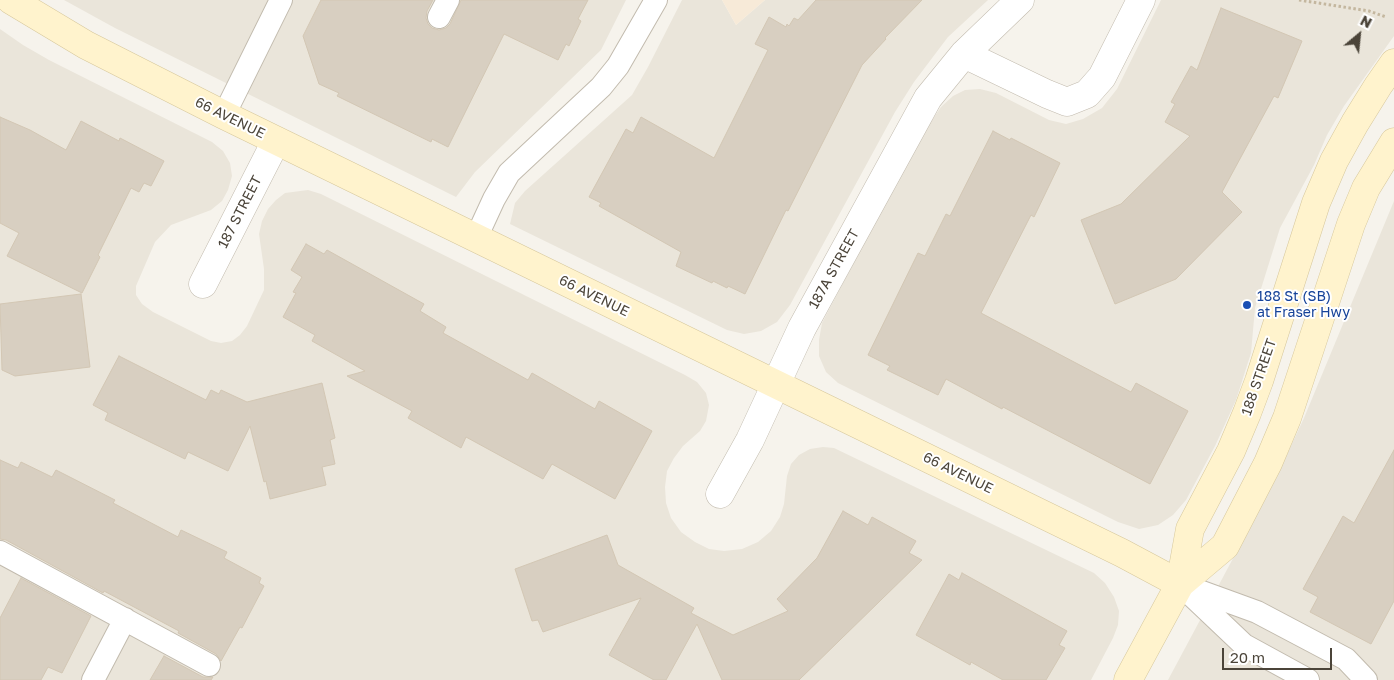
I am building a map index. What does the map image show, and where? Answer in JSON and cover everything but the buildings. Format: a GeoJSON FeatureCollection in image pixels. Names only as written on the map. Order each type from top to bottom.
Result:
{"type":"FeatureCollection","features":[{"type":"Feature","properties":{"kind":"street","name":"66 AVENUE"},"geometry":{"type":"LineString","coordinates":[[11,0],[86,45],[276,141],[1122,553],[1180,584]]}},
{"type":"Feature","properties":{"kind":"street","name":"187A STREET"},"geometry":{"type":"LineString","coordinates":[[720,494],[750,440],[802,328],[928,98],[964,54],[1020,0]]}},
{"type":"Feature","properties":{"kind":"street"},"geometry":{"type":"LineString","coordinates":[[964,54],[1067,102],[1086,94],[1102,77],[1142,0]]}},
{"type":"Feature","properties":{"kind":"street","name":"188 STREET"},"geometry":{"type":"LineString","coordinates":[[1128,680],[1180,584],[1190,529],[1230,451],[1247,413],[1316,203],[1334,161],[1354,123],[1394,63]]}},
{"type":"Feature","properties":{"kind":"street","name":"187 STREET"},"geometry":{"type":"LineString","coordinates":[[203,284],[276,141]]}},
{"type":"Feature","properties":{"kind":"street","name":"188 STREET"},"geometry":{"type":"LineString","coordinates":[[1180,584],[1226,546],[1268,463],[1287,418],[1351,224],[1366,188],[1394,142]]}},
{"type":"Feature","properties":{"kind":"lane"},"geometry":{"type":"LineString","coordinates":[[224,115],[281,0]]}},
{"type":"Feature","properties":{"kind":"lane"},"geometry":{"type":"LineString","coordinates":[[476,238],[494,199],[509,174],[601,87],[618,66],[656,0]]}},
{"type":"Feature","properties":{"kind":"lane"},"geometry":{"type":"LineString","coordinates":[[0,552],[209,665]]}},
{"type":"Feature","properties":{"kind":"lane"},"geometry":{"type":"LineString","coordinates":[[1180,584],[1244,645],[1308,680]]}},
{"type":"Feature","properties":{"kind":"lane"},"geometry":{"type":"LineString","coordinates":[[1180,584],[1257,612],[1346,659],[1366,680]]}},
{"type":"Feature","properties":{"kind":"lane"},"geometry":{"type":"LineString","coordinates":[[93,680],[125,619]]}},
{"type":"Feature","properties":{"kind":"path"},"geometry":{"type":"LineString","coordinates":[[1299,0],[1369,11],[1386,17]]}},
{"type":"Feature","properties":{"kind":"shaded area"},"geometry":{"type":"Polygon","coordinates":[[[64,0],[626,0],[601,50],[475,172],[456,197],[115,28],[64,0]]]}},
{"type":"Feature","properties":{"kind":"shaded area"},"geometry":{"type":"Polygon","coordinates":[[[682,0],[722,0],[736,25],[765,0],[988,0],[948,37],[914,82],[895,112],[790,305],[777,322],[761,331],[744,334],[727,330],[510,224],[515,203],[525,191],[632,95],[682,0]]]}},
{"type":"Feature","properties":{"kind":"shaded area"},"geometry":{"type":"Polygon","coordinates":[[[722,0],[765,0],[736,25],[722,0]]]}},
{"type":"Feature","properties":{"kind":"shaded area"},"geometry":{"type":"Polygon","coordinates":[[[1161,0],[1394,0],[1394,36],[1344,106],[1327,135],[1314,165],[1280,228],[1255,308],[1251,353],[1236,400],[1215,446],[1186,500],[1173,515],[1158,525],[1139,529],[1118,522],[838,383],[826,372],[819,356],[819,340],[822,323],[919,139],[941,107],[953,96],[965,90],[980,89],[996,93],[1049,120],[1066,124],[1083,119],[1102,108],[1117,89],[1161,0]]]}},
{"type":"Feature","properties":{"kind":"shaded area"},"geometry":{"type":"Polygon","coordinates":[[[0,29],[49,60],[212,142],[223,151],[230,163],[232,176],[222,201],[211,210],[171,225],[155,242],[136,286],[136,295],[142,304],[153,312],[211,341],[221,343],[232,341],[247,326],[264,290],[264,269],[259,234],[262,221],[268,209],[285,193],[308,190],[321,194],[697,382],[706,393],[709,405],[706,421],[700,431],[683,446],[674,458],[667,471],[665,487],[666,503],[671,518],[681,532],[695,542],[709,549],[724,551],[742,549],[758,542],[771,531],[780,517],[791,464],[799,455],[810,449],[834,448],[1094,573],[1105,583],[1114,597],[1119,611],[1118,625],[1113,638],[1091,680],[0,680],[0,29]]]}},
{"type":"Feature","properties":{"kind":"shaded area"},"geometry":{"type":"Polygon","coordinates":[[[1394,201],[1394,680],[1168,680],[1276,478],[1304,418],[1394,201]]]}},
{"type":"Feature","properties":{"kind":"place","name":"188 St (SB) at Fraser Hwy"},"geometry":{"type":"Point","coordinates":[1247,305]}}]}
